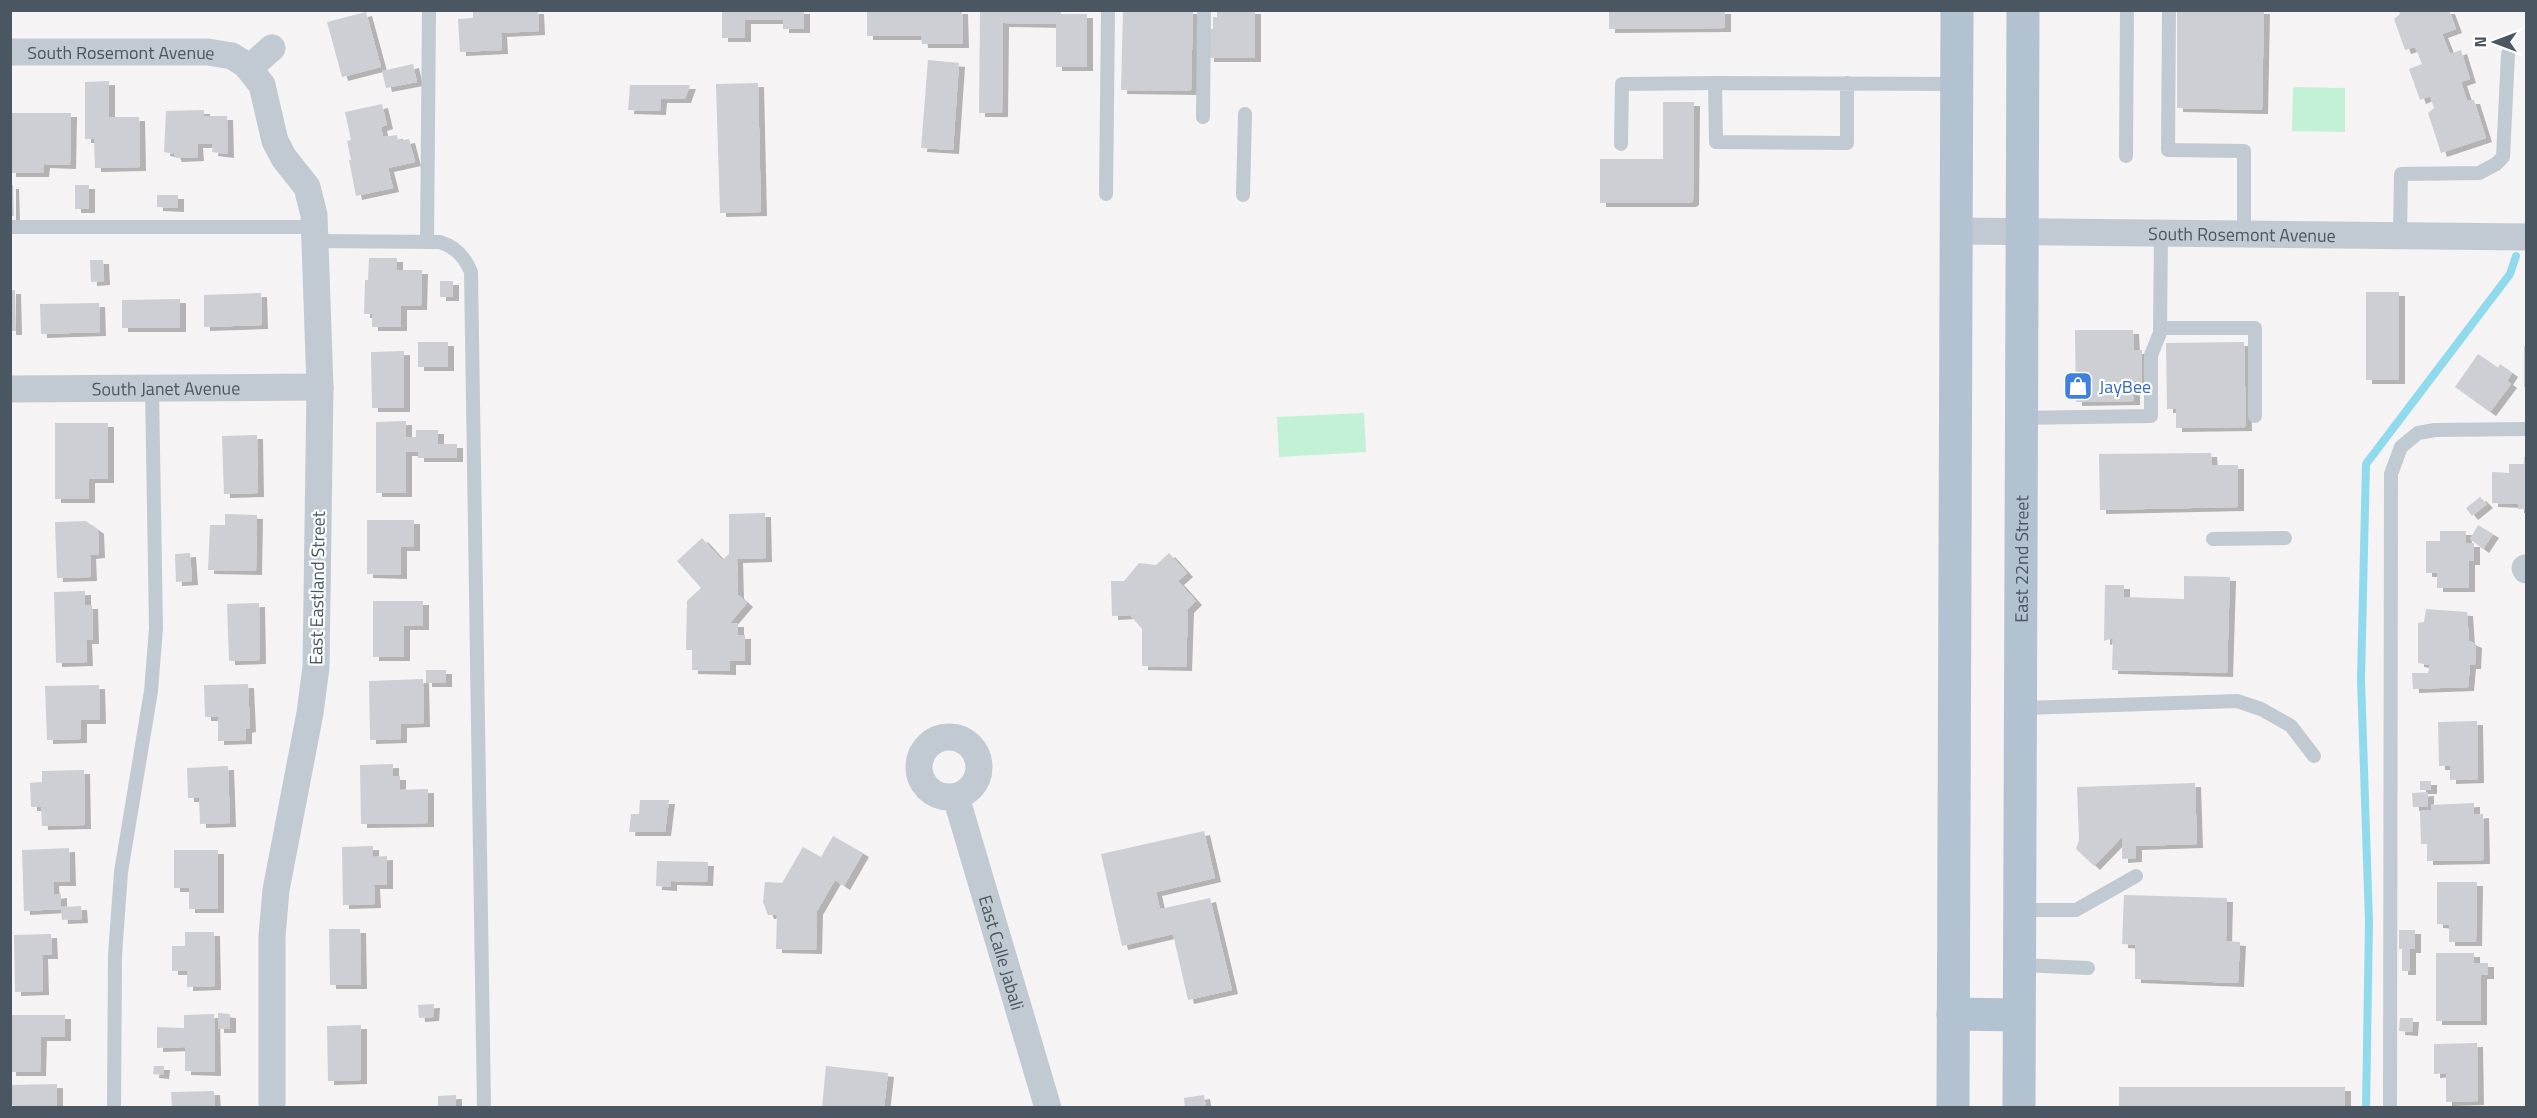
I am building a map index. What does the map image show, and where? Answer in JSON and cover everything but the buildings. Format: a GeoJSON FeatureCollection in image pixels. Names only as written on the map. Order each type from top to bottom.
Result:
{"type":"FeatureCollection","features":[{"type":"Feature","properties":{"kind":"main road"},"geometry":{"type":"LineString","coordinates":[[1953,1107],[1957,10]]}},
{"type":"Feature","properties":{"kind":"main road","name":"East 22nd Street"},"geometry":{"type":"LineString","coordinates":[[2019,1107],[2023,10]]}},
{"type":"Feature","properties":{"kind":"main road"},"geometry":{"type":"LineString","coordinates":[[1953,1014],[2019,1015]]}},
{"type":"Feature","properties":{"kind":"street"},"geometry":{"type":"LineString","coordinates":[[253,73],[272,48]]}},
{"type":"Feature","properties":{"kind":"street","name":"South Rosemont Avenue"},"geometry":{"type":"LineString","coordinates":[[10,52],[208,52],[232,56],[253,73]]}},
{"type":"Feature","properties":{"kind":"street","name":"East Eastland Street"},"geometry":{"type":"LineString","coordinates":[[253,73],[267,97],[276,141],[284,158],[307,187],[314,215],[320,387],[316,667],[310,713],[276,890],[272,936],[272,1107]]}},
{"type":"Feature","properties":{"kind":"street","name":"South Rosemont Avenue"},"geometry":{"type":"LineString","coordinates":[[1957,231],[2526,237]]}},
{"type":"Feature","properties":{"kind":"street","name":"South Janet Avenue"},"geometry":{"type":"LineString","coordinates":[[10,389],[320,387]]}},
{"type":"Feature","properties":{"kind":"street","name":"East Calle Jabali"},"geometry":{"type":"LineString","coordinates":[[956,796],[1048,1107]]}},
{"type":"Feature","properties":{"kind":"lane"},"geometry":{"type":"LineString","coordinates":[[427,242],[429,10]]}},
{"type":"Feature","properties":{"kind":"lane"},"geometry":{"type":"LineString","coordinates":[[1106,194],[1108,10]]}},
{"type":"Feature","properties":{"kind":"lane"},"geometry":{"type":"LineString","coordinates":[[1203,10],[1203,117]]}},
{"type":"Feature","properties":{"kind":"lane"},"geometry":{"type":"LineString","coordinates":[[2126,156],[2127,10]]}},
{"type":"Feature","properties":{"kind":"lane"},"geometry":{"type":"LineString","coordinates":[[2169,10],[2168,150],[2244,151],[2244,233]]}},
{"type":"Feature","properties":{"kind":"lane"},"geometry":{"type":"LineString","coordinates":[[2400,235],[2401,174],[2479,173],[2496,164],[2503,157],[2508,54]]}},
{"type":"Feature","properties":{"kind":"lane"},"geometry":{"type":"LineString","coordinates":[[1621,144],[1622,84],[1715,82],[1957,84]]}},
{"type":"Feature","properties":{"kind":"lane"},"geometry":{"type":"LineString","coordinates":[[1715,82],[1716,142],[1764,143],[1847,143],[1847,83]]}},
{"type":"Feature","properties":{"kind":"lane"},"geometry":{"type":"LineString","coordinates":[[1243,195],[1245,114]]}},
{"type":"Feature","properties":{"kind":"lane"},"geometry":{"type":"LineString","coordinates":[[10,227],[315,234],[440,242],[450,246],[466,260],[471,272],[484,1107]]}},
{"type":"Feature","properties":{"kind":"lane"},"geometry":{"type":"LineString","coordinates":[[2022,418],[2151,416],[2151,355],[2160,328],[2161,232]]}},
{"type":"Feature","properties":{"kind":"lane"},"geometry":{"type":"LineString","coordinates":[[2160,328],[2255,328],[2256,416]]}},
{"type":"Feature","properties":{"kind":"lane"},"geometry":{"type":"LineString","coordinates":[[114,1107],[115,956],[121,872],[151,691],[156,628],[152,388]]}},
{"type":"Feature","properties":{"kind":"lane"},"geometry":{"type":"LineString","coordinates":[[2390,1107],[2391,474],[2401,447],[2418,433],[2435,430],[2526,429]]}},
{"type":"Feature","properties":{"kind":"lane"},"geometry":{"type":"LineString","coordinates":[[2213,539],[2285,538]]}},
{"type":"Feature","properties":{"kind":"lane"},"geometry":{"type":"LineString","coordinates":[[2020,708],[2237,701],[2261,709],[2291,726],[2314,756]]}},
{"type":"Feature","properties":{"kind":"lane"},"geometry":{"type":"LineString","coordinates":[[2020,910],[2076,910],[2136,876]]}},
{"type":"Feature","properties":{"kind":"lane"},"geometry":{"type":"LineString","coordinates":[[2019,965],[2088,968]]}},
{"type":"Feature","properties":{"kind":"green space"},"geometry":{"type":"Polygon","coordinates":[[[2293,87],[2345,88],[2345,132],[2292,131],[2293,87]]]}},
{"type":"Feature","properties":{"kind":"green space"},"geometry":{"type":"Polygon","coordinates":[[[1364,413],[1366,452],[1279,457],[1277,417],[1364,413]]]}},
{"type":"Feature","properties":{"kind":"waterway"},"geometry":{"type":"LineString","coordinates":[[2366,1108],[2369,922],[2361,679],[2366,464],[2510,274],[2516,256]]}},
{"type":"Feature","properties":{"kind":"place","name":"JayBee"},"geometry":{"type":"Point","coordinates":[2078,386]}}]}
